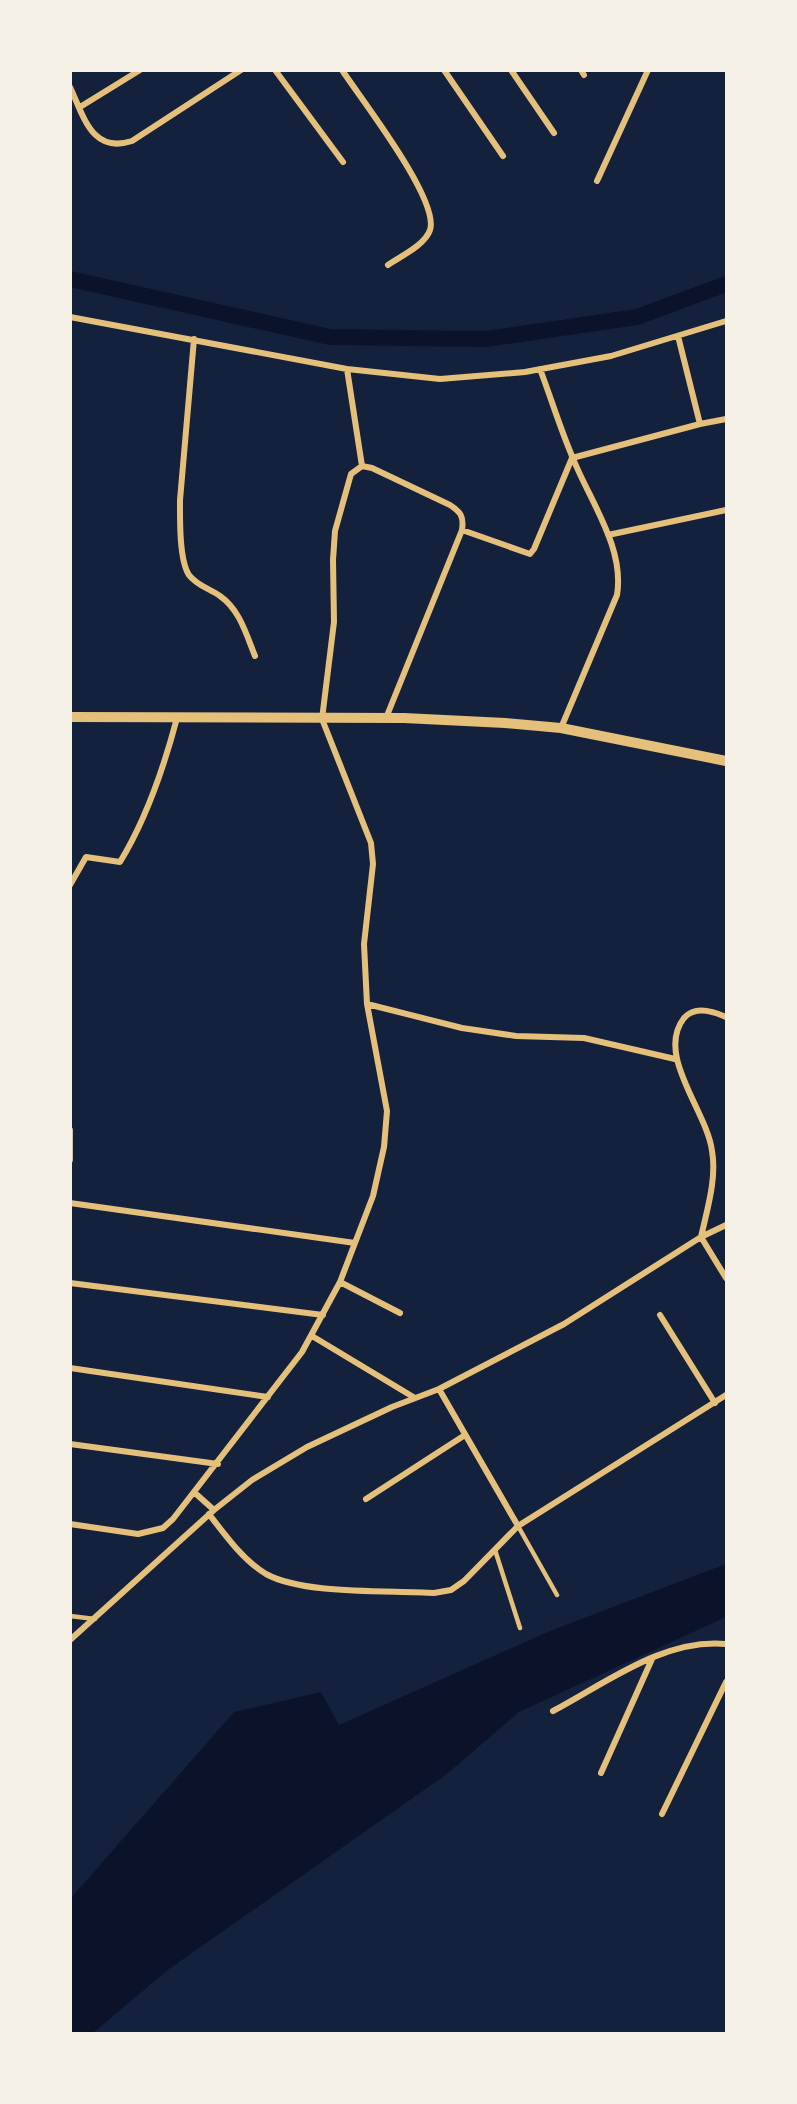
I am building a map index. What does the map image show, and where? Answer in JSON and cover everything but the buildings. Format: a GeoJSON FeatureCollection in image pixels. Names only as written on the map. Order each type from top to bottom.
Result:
{"type":"FeatureCollection","features":[{"type":"Feature","properties":{"kind":"street"},"geometry":{"type":"LineString","coordinates":[[80,107],[140,70]]}},
{"type":"Feature","properties":{"kind":"street"},"geometry":{"type":"LineString","coordinates":[[70,87],[96,138],[106,144],[119,145],[132,141],[241,70]]}},
{"type":"Feature","properties":{"kind":"street"},"geometry":{"type":"LineString","coordinates":[[275,70],[343,162]]}},
{"type":"Feature","properties":{"kind":"street"},"geometry":{"type":"LineString","coordinates":[[342,70],[422,190],[431,213],[430,230],[420,243],[388,265]]}},
{"type":"Feature","properties":{"kind":"street"},"geometry":{"type":"LineString","coordinates":[[444,70],[503,156]]}},
{"type":"Feature","properties":{"kind":"street"},"geometry":{"type":"LineString","coordinates":[[511,70],[554,133]]}},
{"type":"Feature","properties":{"kind":"street"},"geometry":{"type":"LineString","coordinates":[[597,181],[648,70]]}},
{"type":"Feature","properties":{"kind":"street"},"geometry":{"type":"LineString","coordinates":[[70,317],[347,369],[440,379],[540,369],[611,356],[726,321]]}},
{"type":"Feature","properties":{"kind":"street"},"geometry":{"type":"LineString","coordinates":[[678,336],[700,424]]}},
{"type":"Feature","properties":{"kind":"street"},"geometry":{"type":"LineString","coordinates":[[194,339],[180,500],[180,526],[187,570],[194,580],[220,596],[234,609],[255,656]]}},
{"type":"Feature","properties":{"kind":"street"},"geometry":{"type":"LineString","coordinates":[[347,369],[362,466]]}},
{"type":"Feature","properties":{"kind":"street"},"geometry":{"type":"LineString","coordinates":[[540,369],[572,458],[608,535],[618,564],[620,579],[617,595],[561,728]]}},
{"type":"Feature","properties":{"kind":"street"},"geometry":{"type":"LineString","coordinates":[[572,458],[726,419]]}},
{"type":"Feature","properties":{"kind":"street"},"geometry":{"type":"LineString","coordinates":[[462,530],[530,554],[572,458]]}},
{"type":"Feature","properties":{"kind":"street"},"geometry":{"type":"LineString","coordinates":[[70,1524],[138,1534],[150,1533],[163,1528],[218,1464],[312,1336],[340,1282],[373,1196],[384,1147],[387,1110],[367,1004],[364,944],[373,864],[371,843],[322,719],[334,622],[335,531],[351,474],[362,466],[372,468],[450,505],[460,512],[464,520],[462,530],[386,718]]}},
{"type":"Feature","properties":{"kind":"street"},"geometry":{"type":"LineString","coordinates":[[608,535],[726,510]]}},
{"type":"Feature","properties":{"kind":"street"},"geometry":{"type":"LineString","coordinates":[[70,717],[386,718],[561,728],[726,761]]}},
{"type":"Feature","properties":{"kind":"street"},"geometry":{"type":"LineString","coordinates":[[70,885],[82,860],[86,857],[120,862],[149,803],[166,759],[177,718]]}},
{"type":"Feature","properties":{"kind":"street"},"geometry":{"type":"LineString","coordinates":[[367,1004],[462,1028],[516,1036],[584,1038],[675,1059]]}},
{"type":"Feature","properties":{"kind":"street"},"geometry":{"type":"LineString","coordinates":[[726,1017],[700,1010],[688,1013],[679,1025],[675,1037],[675,1059],[708,1132],[713,1153],[711,1188],[701,1237],[726,1278]]}},
{"type":"Feature","properties":{"kind":"street"},"geometry":{"type":"LineString","coordinates":[[70,1130],[70,1160]]}},
{"type":"Feature","properties":{"kind":"street"},"geometry":{"type":"LineString","coordinates":[[70,1203],[355,1243]]}},
{"type":"Feature","properties":{"kind":"street"},"geometry":{"type":"LineString","coordinates":[[70,1640],[211,1512],[252,1480],[306,1447],[439,1389],[564,1324],[701,1237],[726,1225]]}},
{"type":"Feature","properties":{"kind":"street"},"geometry":{"type":"LineString","coordinates":[[340,1282],[400,1313]]}},
{"type":"Feature","properties":{"kind":"street"},"geometry":{"type":"LineString","coordinates":[[70,1283],[323,1315]]}},
{"type":"Feature","properties":{"kind":"street"},"geometry":{"type":"LineString","coordinates":[[660,1315],[715,1403]]}},
{"type":"Feature","properties":{"kind":"street"},"geometry":{"type":"LineString","coordinates":[[312,1336],[416,1398]]}},
{"type":"Feature","properties":{"kind":"street"},"geometry":{"type":"LineString","coordinates":[[70,1368],[268,1397]]}},
{"type":"Feature","properties":{"kind":"street"},"geometry":{"type":"LineString","coordinates":[[439,1389],[518,1526]]}},
{"type":"Feature","properties":{"kind":"street"},"geometry":{"type":"LineString","coordinates":[[195,1493],[234,1546],[266,1573],[296,1584],[434,1593],[451,1590],[464,1581],[518,1526],[726,1395]]}},
{"type":"Feature","properties":{"kind":"street"},"geometry":{"type":"LineString","coordinates":[[366,1499],[465,1435]]}},
{"type":"Feature","properties":{"kind":"street"},"geometry":{"type":"LineString","coordinates":[[70,1444],[218,1464]]}},
{"type":"Feature","properties":{"kind":"street"},"geometry":{"type":"LineString","coordinates":[[553,1711],[652,1658],[690,1645],[726,1644]]}},
{"type":"Feature","properties":{"kind":"street"},"geometry":{"type":"LineString","coordinates":[[601,1773],[652,1658]]}},
{"type":"Feature","properties":{"kind":"street"},"geometry":{"type":"LineString","coordinates":[[662,1814],[726,1682]]}},
{"type":"Feature","properties":{"kind":"lane"},"geometry":{"type":"LineString","coordinates":[[518,1526],[557,1595]]}},
{"type":"Feature","properties":{"kind":"lane"},"geometry":{"type":"LineString","coordinates":[[495,1551],[520,1628]]}},
{"type":"Feature","properties":{"kind":"lane"},"geometry":{"type":"LineString","coordinates":[[70,1616],[95,1619]]}},
{"type":"Feature","properties":{"kind":"water"},"geometry":{"type":"Polygon","coordinates":[[[726,1564],[726,1617],[519,1712],[447,1774],[169,1969],[93,2033],[71,2033],[71,1898],[234,1712],[321,1692],[339,1725],[550,1631],[726,1564]]]}},
{"type":"Feature","properties":{"kind":"waterway"},"geometry":{"type":"LineString","coordinates":[[70,279],[330,337],[486,339],[637,317],[726,284]]}}]}
